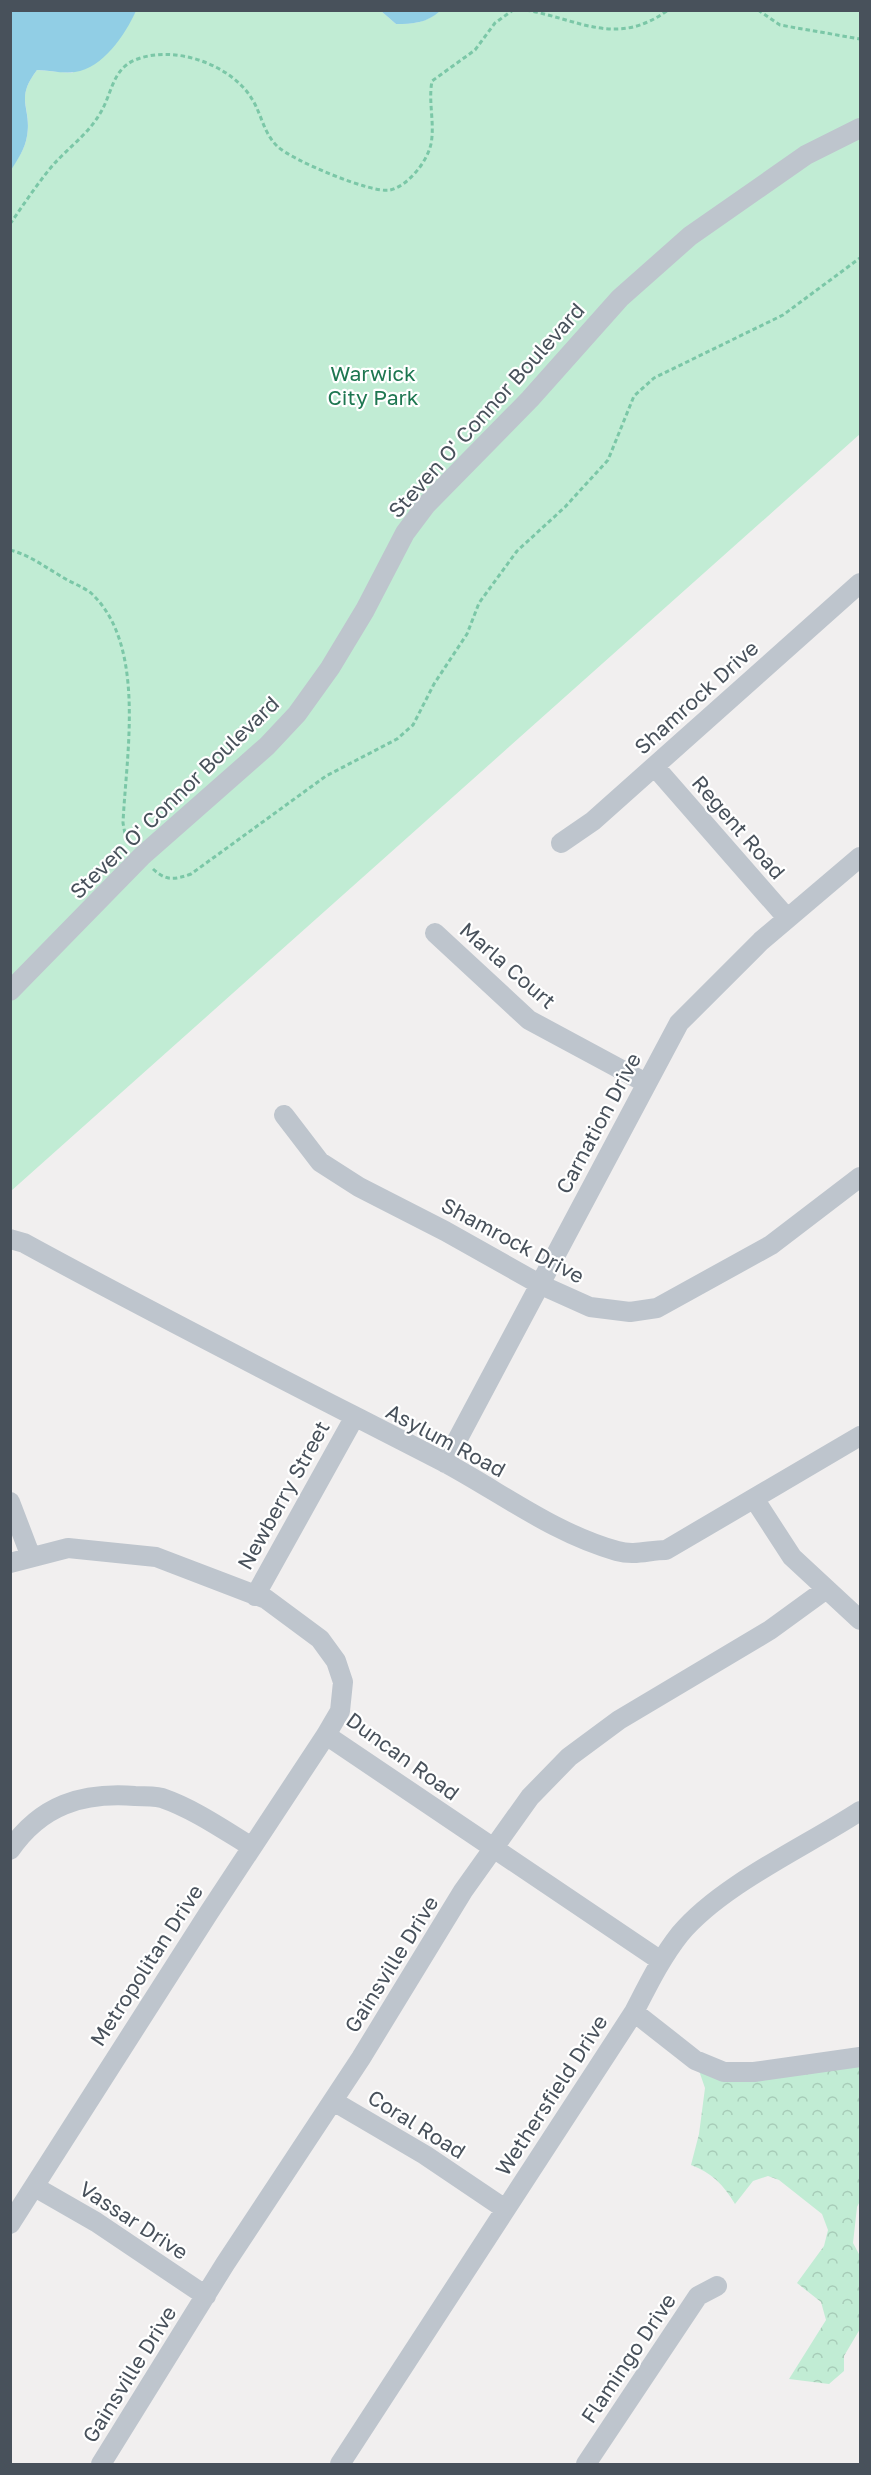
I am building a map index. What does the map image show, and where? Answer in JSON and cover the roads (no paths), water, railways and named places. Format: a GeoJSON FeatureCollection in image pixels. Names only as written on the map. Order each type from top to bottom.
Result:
{"type":"FeatureCollection","features":[{"type":"Feature","properties":{"kind":"street","name":"Steven O' Connor Boulevard"},"geometry":{"type":"LineString","coordinates":[[10,991],[142,856],[267,746],[297,714],[330,668],[365,610],[405,533],[426,505],[530,399],[620,298],[690,236],[806,155],[861,128]]}},
{"type":"Feature","properties":{"kind":"street","name":"Shamrock Drive"},"geometry":{"type":"LineString","coordinates":[[561,843],[593,821],[861,583]]}},
{"type":"Feature","properties":{"kind":"street","name":"Regent Road"},"geometry":{"type":"LineString","coordinates":[[655,767],[787,918]]}},
{"type":"Feature","properties":{"kind":"street","name":"Carnation Drive"},"geometry":{"type":"LineString","coordinates":[[446,1463],[679,1023],[787,918],[861,857]]}},
{"type":"Feature","properties":{"kind":"street","name":"Marla Court"},"geometry":{"type":"LineString","coordinates":[[435,933],[529,1020],[646,1083]]}},
{"type":"Feature","properties":{"kind":"street","name":"Shamrock Drive"},"geometry":{"type":"LineString","coordinates":[[284,1115],[320,1162],[358,1187],[445,1231],[541,1285],[590,1307],[630,1312],[657,1308],[771,1245],[861,1177]]}},
{"type":"Feature","properties":{"kind":"street","name":"Asylum Road"},"geometry":{"type":"LineString","coordinates":[[10,1239],[24,1243],[354,1418],[446,1463],[555,1528],[619,1552],[642,1554],[666,1550],[861,1436]]}},
{"type":"Feature","properties":{"kind":"street","name":"Newberry Street"},"geometry":{"type":"LineString","coordinates":[[255,1596],[354,1418]]}},
{"type":"Feature","properties":{"kind":"street"},"geometry":{"type":"LineString","coordinates":[[755,1500],[792,1557],[825,1590],[861,1620]]}},
{"type":"Feature","properties":{"kind":"street"},"geometry":{"type":"LineString","coordinates":[[10,1503],[31,1557]]}},
{"type":"Feature","properties":{"kind":"street","name":"Duncan Road"},"geometry":{"type":"LineString","coordinates":[[10,1563],[68,1548],[156,1557],[266,1599],[320,1639],[336,1661],[343,1682],[340,1711],[326,1735],[661,1961]]}},
{"type":"Feature","properties":{"kind":"street","name":"Gainsville Drive"},"geometry":{"type":"LineString","coordinates":[[101,2464],[206,2296],[333,2101],[491,1848],[544,1781],[581,1747],[639,1707],[770,1630],[825,1590]]}},
{"type":"Feature","properties":{"kind":"street","name":"Metropolitan Drive"},"geometry":{"type":"LineString","coordinates":[[10,2224],[326,1735]]}},
{"type":"Feature","properties":{"kind":"street"},"geometry":{"type":"LineString","coordinates":[[10,1850],[21,1835],[46,1814],[70,1800],[108,1794],[161,1798],[252,1847]]}},
{"type":"Feature","properties":{"kind":"street","name":"Wethersfield Drive"},"geometry":{"type":"LineString","coordinates":[[340,2464],[633,2012],[661,1961],[690,1923],[715,1901],[861,1811]]}},
{"type":"Feature","properties":{"kind":"street"},"geometry":{"type":"LineString","coordinates":[[633,2012],[695,2060],[724,2072],[754,2072],[861,2057]]}},
{"type":"Feature","properties":{"kind":"street","name":"Coral Road"},"geometry":{"type":"LineString","coordinates":[[333,2101],[425,2155],[505,2209]]}},
{"type":"Feature","properties":{"kind":"street","name":"Vassar Drive"},"geometry":{"type":"LineString","coordinates":[[34,2187],[96,2222],[206,2296]]}},
{"type":"Feature","properties":{"kind":"street","name":"Flamingo Drive"},"geometry":{"type":"LineString","coordinates":[[585,2464],[698,2296],[717,2286]]}},
{"type":"Feature","properties":{"kind":"water"},"geometry":{"type":"Polygon","coordinates":[[[11,10],[136,11],[119,40],[95,64],[75,72],[37,70],[26,89],[28,126],[26,141],[11,170],[11,10]]]}},
{"type":"Feature","properties":{"kind":"water"},"geometry":{"type":"Polygon","coordinates":[[[381,11],[440,11],[419,22],[396,24],[381,11]]]}},
{"type":"Feature","properties":{"kind":"park label","name":"Warwick City Park"},"geometry":{"type":"Point","coordinates":[373,385]}}]}
